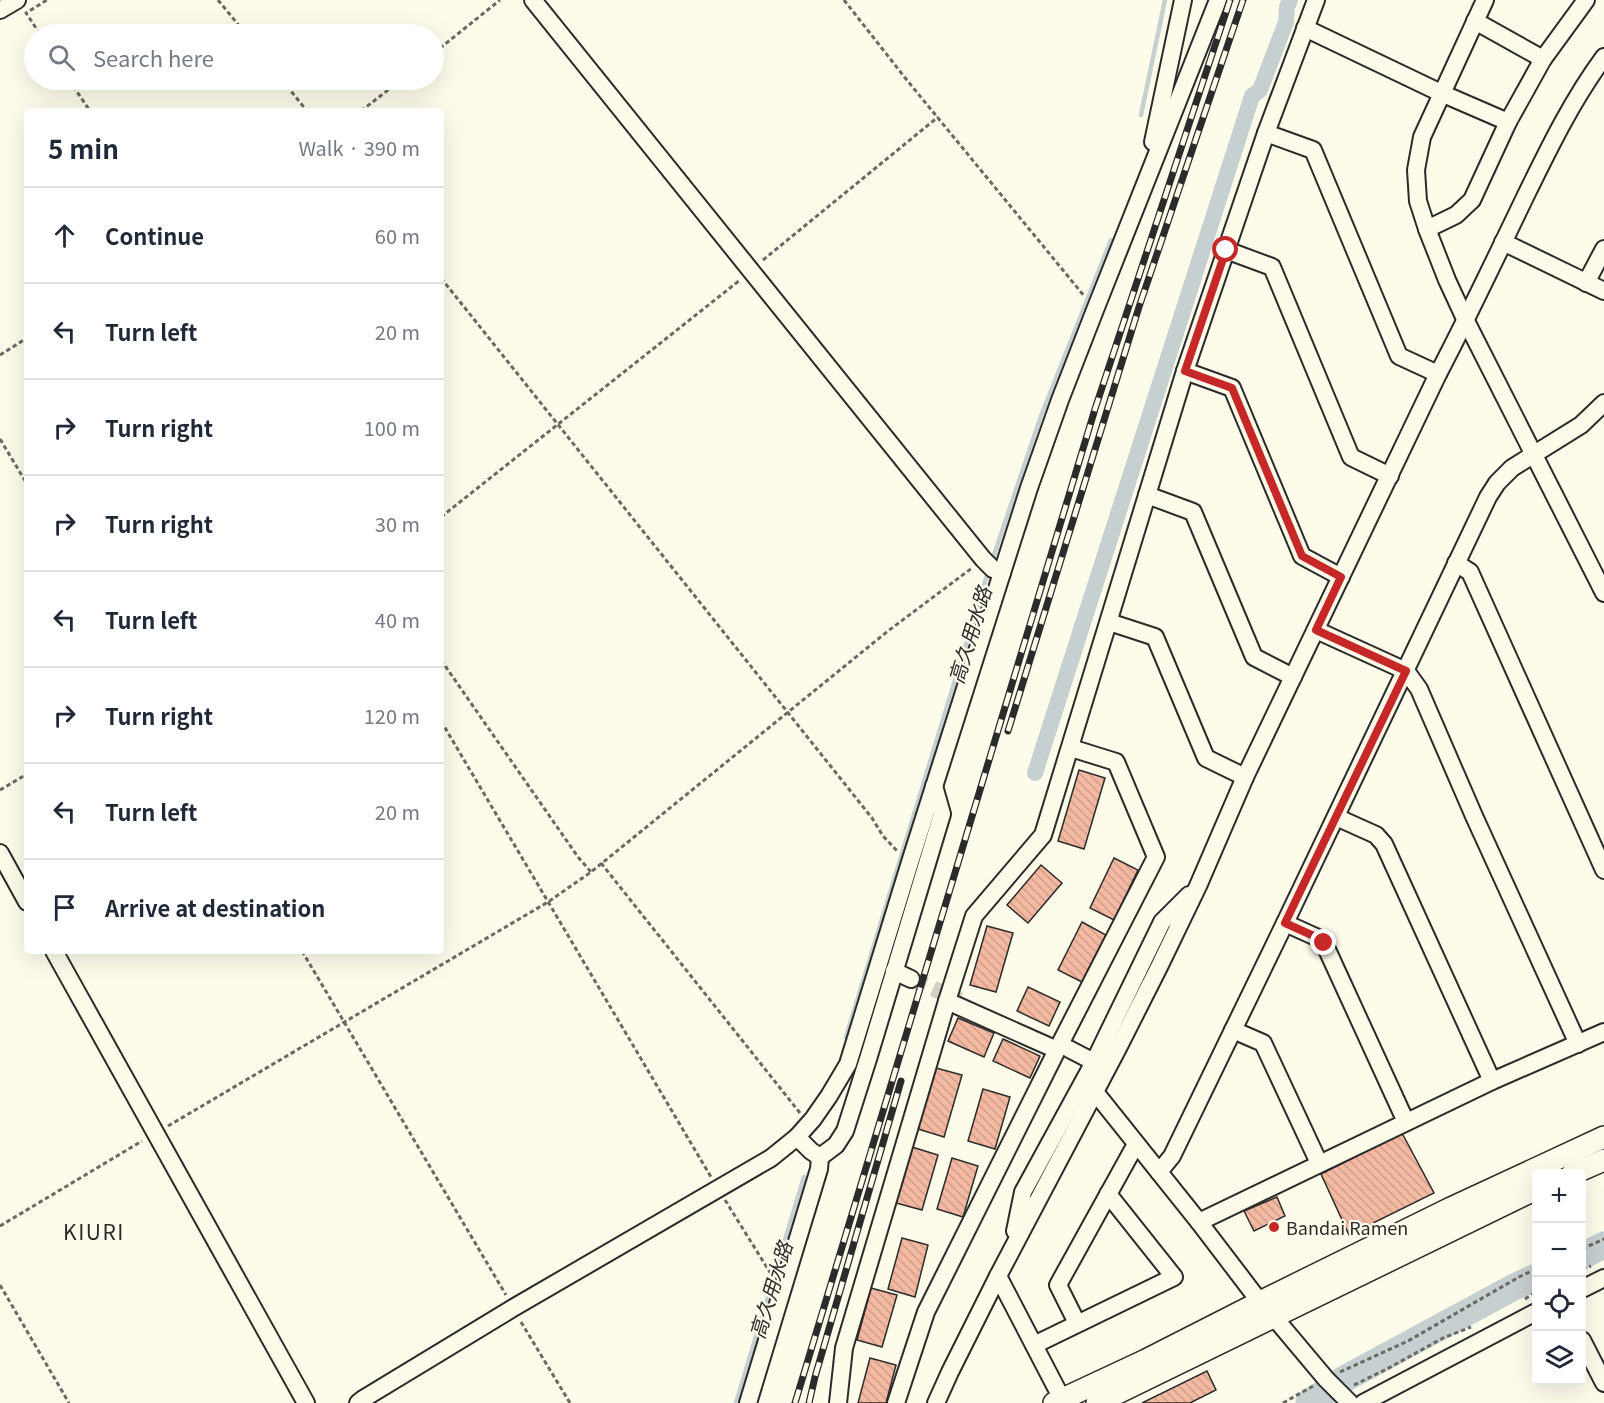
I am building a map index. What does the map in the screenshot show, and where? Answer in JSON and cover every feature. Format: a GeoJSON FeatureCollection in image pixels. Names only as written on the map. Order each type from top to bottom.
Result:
{"type":"FeatureCollection","features":[{"type":"Feature","properties":{"kind":"main road"},"geometry":{"type":"LineString","coordinates":[[1097,1403],[1210,1349],[1267,1309],[1449,1209],[1604,1137]]}},
{"type":"Feature","properties":{"kind":"main road"},"geometry":{"type":"LineString","coordinates":[[1582,1169],[1604,1160]]}},
{"type":"Feature","properties":{"kind":"main road"},"geometry":{"type":"LineString","coordinates":[[1058,1401],[1146,1360],[1267,1309],[1532,1191]]}},
{"type":"Feature","properties":{"kind":"street"},"geometry":{"type":"LineString","coordinates":[[533,0],[990,565]]}},
{"type":"Feature","properties":{"kind":"street"},"geometry":{"type":"LineString","coordinates":[[1144,187],[1183,0]]}},
{"type":"Feature","properties":{"kind":"street"},"geometry":{"type":"LineString","coordinates":[[358,1403],[513,1308],[771,1158],[797,1137],[829,1096],[848,1064],[934,785],[990,565],[1029,488],[1060,400],[1218,0]]}},
{"type":"Feature","properties":{"kind":"street"},"geometry":{"type":"LineString","coordinates":[[838,1403],[844,1348],[947,1001],[975,916],[1043,835],[1185,371],[1266,133],[1316,0]]}},
{"type":"Feature","properties":{"kind":"street"},"geometry":{"type":"LineString","coordinates":[[1485,0],[1422,138],[1416,170],[1418,201],[1426,229],[1466,321],[1604,593]]}},
{"type":"Feature","properties":{"kind":"street"},"geometry":{"type":"LineString","coordinates":[[1426,229],[1456,214],[1472,200],[1508,122],[1543,59],[1585,0]]}},
{"type":"Feature","properties":{"kind":"street"},"geometry":{"type":"LineString","coordinates":[[0,10],[21,4]]}},
{"type":"Feature","properties":{"kind":"street"},"geometry":{"type":"LineString","coordinates":[[1475,21],[1543,59]]}},
{"type":"Feature","properties":{"kind":"street"},"geometry":{"type":"LineString","coordinates":[[1305,28],[1441,93],[1508,122]]}},
{"type":"Feature","properties":{"kind":"street"},"geometry":{"type":"LineString","coordinates":[[936,1403],[998,1276],[1118,1048],[1198,886],[1245,777],[1556,133],[1574,101],[1604,57]]}},
{"type":"Feature","properties":{"kind":"street"},"geometry":{"type":"LineString","coordinates":[[1266,133],[1313,150],[1399,356],[1438,374]]}},
{"type":"Feature","properties":{"kind":"street"},"geometry":{"type":"LineString","coordinates":[[1503,242],[1604,291]]}},
{"type":"Feature","properties":{"kind":"street"},"geometry":{"type":"LineString","coordinates":[[1586,283],[1604,249]]}},
{"type":"Feature","properties":{"kind":"street"},"geometry":{"type":"LineString","coordinates":[[1226,250],[1272,267],[1352,457],[1390,476]]}},
{"type":"Feature","properties":{"kind":"street"},"geometry":{"type":"LineString","coordinates":[[1185,371],[1232,388],[1302,556],[1341,577]]}},
{"type":"Feature","properties":{"kind":"street"},"geometry":{"type":"LineString","coordinates":[[1159,1172],[1172,1156],[1483,506],[1497,483],[1512,468],[1581,425],[1604,403]]}},
{"type":"Feature","properties":{"kind":"street"},"geometry":{"type":"LineString","coordinates":[[1147,495],[1193,512],[1254,657],[1293,677]]}},
{"type":"Feature","properties":{"kind":"street"},"geometry":{"type":"LineString","coordinates":[[1456,563],[1470,572],[1604,870]]}},
{"type":"Feature","properties":{"kind":"street"},"geometry":{"type":"LineString","coordinates":[[1109,621],[1155,637],[1206,758],[1245,777]]}},
{"type":"Feature","properties":{"kind":"street"},"geometry":{"type":"LineString","coordinates":[[1316,630],[1406,671],[1419,689],[1578,1044]]}},
{"type":"Feature","properties":{"kind":"street"},"geometry":{"type":"LineString","coordinates":[[896,1403],[926,1312],[1063,1050],[1156,857],[1116,762],[1071,748]]}},
{"type":"Feature","properties":{"kind":"street"},"geometry":{"type":"LineString","coordinates":[[820,1156],[836,1145],[845,1131],[868,1059],[942,814],[934,785]]}},
{"type":"Feature","properties":{"kind":"street"},"geometry":{"type":"LineString","coordinates":[[1336,817],[1376,835],[1384,844],[1492,1081]]}},
{"type":"Feature","properties":{"kind":"street"},"geometry":{"type":"LineString","coordinates":[[0,853],[24,897]]}},
{"type":"Feature","properties":{"kind":"street"},"geometry":{"type":"LineString","coordinates":[[1011,1252],[1023,1192],[1094,1062],[1162,922],[1198,886]]}},
{"type":"Feature","properties":{"kind":"street"},"geometry":{"type":"LineString","coordinates":[[1285,923],[1324,943],[1406,1122]]}},
{"type":"Feature","properties":{"kind":"street"},"geometry":{"type":"LineString","coordinates":[[56,954],[306,1403]]}},
{"type":"Feature","properties":{"kind":"street"},"geometry":{"type":"LineString","coordinates":[[894,971],[911,979]]}},
{"type":"Feature","properties":{"kind":"street"},"geometry":{"type":"LineString","coordinates":[[947,1001],[1094,1062]]}},
{"type":"Feature","properties":{"kind":"street"},"geometry":{"type":"LineString","coordinates":[[1233,1030],[1263,1042],[1319,1163]]}},
{"type":"Feature","properties":{"kind":"street"},"geometry":{"type":"LineString","coordinates":[[1199,1222],[1492,1081],[1604,1032]]}},
{"type":"Feature","properties":{"kind":"street"},"geometry":{"type":"LineString","coordinates":[[1095,1092],[1267,1309],[1343,1394],[1532,1314]]}},
{"type":"Feature","properties":{"kind":"street"},"geometry":{"type":"LineString","coordinates":[[797,1137],[811,1151],[820,1156]]}},
{"type":"Feature","properties":{"kind":"street"},"geometry":{"type":"LineString","coordinates":[[1077,1323],[1058,1285],[1136,1144]]}},
{"type":"Feature","properties":{"kind":"street"},"geometry":{"type":"LineString","coordinates":[[747,1403],[819,1169],[820,1156]]}},
{"type":"Feature","properties":{"kind":"street"},"geometry":{"type":"LineString","coordinates":[[1034,1345],[1174,1277],[1108,1194]]}},
{"type":"Feature","properties":{"kind":"street"},"geometry":{"type":"LineString","coordinates":[[998,1276],[1034,1345],[1058,1401]]}},
{"type":"Feature","properties":{"kind":"street"},"geometry":{"type":"LineString","coordinates":[[1586,1287],[1604,1278]]}},
{"type":"Feature","properties":{"kind":"street"},"geometry":{"type":"LineString","coordinates":[[1586,1349],[1604,1383]]}},
{"type":"Feature","properties":{"kind":"path"},"geometry":{"type":"LineString","coordinates":[[34,24],[21,4],[47,0]]}},
{"type":"Feature","properties":{"kind":"path"},"geometry":{"type":"LineString","coordinates":[[218,0],[238,24]]}},
{"type":"Feature","properties":{"kind":"path"},"geometry":{"type":"LineString","coordinates":[[444,45],[500,0]]}},
{"type":"Feature","properties":{"kind":"path"},"geometry":{"type":"LineString","coordinates":[[844,0],[1080,292]]}},
{"type":"Feature","properties":{"kind":"path"},"geometry":{"type":"LineString","coordinates":[[76,90],[88,108]]}},
{"type":"Feature","properties":{"kind":"path"},"geometry":{"type":"LineString","coordinates":[[290,90],[305,108]]}},
{"type":"Feature","properties":{"kind":"path"},"geometry":{"type":"LineString","coordinates":[[365,108],[387,90]]}},
{"type":"Feature","properties":{"kind":"path"},"geometry":{"type":"LineString","coordinates":[[444,515],[752,270],[767,255],[938,117]]}},
{"type":"Feature","properties":{"kind":"path"},"geometry":{"type":"LineString","coordinates":[[444,282],[896,851]]}},
{"type":"Feature","properties":{"kind":"path"},"geometry":{"type":"LineString","coordinates":[[0,355],[24,340]]}},
{"type":"Feature","properties":{"kind":"path"},"geometry":{"type":"LineString","coordinates":[[0,439],[24,479]]}},
{"type":"Feature","properties":{"kind":"path"},"geometry":{"type":"LineString","coordinates":[[0,1226],[343,1021],[548,902],[591,872],[888,631],[990,565]]}},
{"type":"Feature","properties":{"kind":"path"},"geometry":{"type":"LineString","coordinates":[[444,664],[578,857],[591,872]]}},
{"type":"Feature","properties":{"kind":"path"},"geometry":{"type":"LineString","coordinates":[[444,726],[718,1189],[781,1291]]}},
{"type":"Feature","properties":{"kind":"path"},"geometry":{"type":"LineString","coordinates":[[0,790],[24,776]]}},
{"type":"Feature","properties":{"kind":"path"},"geometry":{"type":"LineString","coordinates":[[601,863],[801,1114]]}},
{"type":"Feature","properties":{"kind":"path"},"geometry":{"type":"LineString","coordinates":[[304,954],[570,1403]]}},
{"type":"Feature","properties":{"kind":"path"},"geometry":{"type":"LineString","coordinates":[[1586,1247],[1604,1239]]}},
{"type":"Feature","properties":{"kind":"path"},"geometry":{"type":"LineString","coordinates":[[1343,1394],[1408,1341],[1532,1271]]}},
{"type":"Feature","properties":{"kind":"path"},"geometry":{"type":"LineString","coordinates":[[0,1285],[69,1403]]}},
{"type":"Feature","properties":{"kind":"path"},"geometry":{"type":"LineString","coordinates":[[1521,1301],[1532,1294]]}},
{"type":"Feature","properties":{"kind":"path"},"geometry":{"type":"LineString","coordinates":[[1283,1403],[1343,1394],[1434,1343],[1476,1324]]}},
{"type":"Feature","properties":{"kind":"building"},"geometry":{"type":"Polygon","coordinates":[[[1079,770],[1105,778],[1084,849],[1058,841],[1079,770]]]}},
{"type":"Feature","properties":{"kind":"building"},"geometry":{"type":"Polygon","coordinates":[[[1114,858],[1138,870],[1114,920],[1090,908],[1114,858]]]}},
{"type":"Feature","properties":{"kind":"building"},"geometry":{"type":"Polygon","coordinates":[[[1041,865],[1062,883],[1028,923],[1007,905],[1041,865]]]}},
{"type":"Feature","properties":{"kind":"building"},"geometry":{"type":"Polygon","coordinates":[[[1082,922],[1106,935],[1082,982],[1058,970],[1082,922]]]}},
{"type":"Feature","properties":{"kind":"building"},"geometry":{"type":"Polygon","coordinates":[[[987,926],[1013,933],[996,992],[970,985],[987,926]]]}},
{"type":"Feature","properties":{"kind":"building"},"geometry":{"type":"Polygon","coordinates":[[[1028,987],[1060,1002],[1049,1026],[1017,1011],[1028,987]]]}},
{"type":"Feature","properties":{"kind":"building"},"geometry":{"type":"Polygon","coordinates":[[[958,1018],[994,1033],[984,1057],[948,1041],[958,1018]]]}},
{"type":"Feature","properties":{"kind":"building"},"geometry":{"type":"Polygon","coordinates":[[[1003,1039],[1040,1056],[1030,1078],[993,1061],[1003,1039]]]}},
{"type":"Feature","properties":{"kind":"building"},"geometry":{"type":"Polygon","coordinates":[[[936,1068],[962,1075],[944,1137],[918,1129],[936,1068]]]}},
{"type":"Feature","properties":{"kind":"building"},"geometry":{"type":"Polygon","coordinates":[[[983,1089],[1010,1097],[995,1149],[968,1141],[983,1089]]]}},
{"type":"Feature","properties":{"kind":"building"},"geometry":{"type":"Polygon","coordinates":[[[1402,1133],[1434,1193],[1349,1235],[1321,1174],[1402,1133]]]}},
{"type":"Feature","properties":{"kind":"building"},"geometry":{"type":"Polygon","coordinates":[[[912,1147],[938,1155],[922,1210],[896,1203],[912,1147]]]}},
{"type":"Feature","properties":{"kind":"building"},"geometry":{"type":"Polygon","coordinates":[[[952,1158],[978,1166],[963,1217],[937,1209],[952,1158]]]}},
{"type":"Feature","properties":{"kind":"building"},"geometry":{"type":"Polygon","coordinates":[[[1277,1197],[1285,1216],[1254,1231],[1244,1211],[1277,1197]]]}},
{"type":"Feature","properties":{"kind":"building"},"geometry":{"type":"Polygon","coordinates":[[[902,1238],[928,1245],[915,1297],[888,1289],[902,1238]]]}},
{"type":"Feature","properties":{"kind":"building"},"geometry":{"type":"Polygon","coordinates":[[[871,1288],[897,1295],[882,1347],[857,1340],[871,1288]]]}},
{"type":"Feature","properties":{"kind":"building"},"geometry":{"type":"Polygon","coordinates":[[[870,1358],[896,1365],[886,1403],[858,1403],[870,1358]]]}},
{"type":"Feature","properties":{"kind":"building"},"geometry":{"type":"Polygon","coordinates":[[[1207,1371],[1216,1390],[1190,1403],[1142,1403],[1207,1371]]]}},
{"type":"Feature","properties":{"kind":"waterway","name":"高久用水路"},"geometry":{"type":"LineString","coordinates":[[1141,115],[1165,0]]}},
{"type":"Feature","properties":{"kind":"waterway"},"geometry":{"type":"LineString","coordinates":[[1035,773],[1252,96],[1260,90],[1286,22],[1290,0]]}},
{"type":"Feature","properties":{"kind":"waterway","name":"高久用水路"},"geometry":{"type":"LineString","coordinates":[[992,561],[1041,416],[1111,240]]}},
{"type":"Feature","properties":{"kind":"waterway","name":"高久用水路"},"geometry":{"type":"LineString","coordinates":[[846,1037],[989,569]]}},
{"type":"Feature","properties":{"kind":"waterway","name":"高久用水路"},"geometry":{"type":"LineString","coordinates":[[736,1403],[804,1177]]}},
{"type":"Feature","properties":{"kind":"waterway"},"geometry":{"type":"LineString","coordinates":[[1586,1254],[1604,1245]]}},
{"type":"Feature","properties":{"kind":"waterway"},"geometry":{"type":"LineString","coordinates":[[1309,1403],[1346,1378],[1532,1279]]}},
{"type":"Feature","properties":{"kind":"tunnel"},"geometry":{"type":"LineString","coordinates":[[911,979],[960,1000]]}},
{"type":"Feature","properties":{"kind":"railway"},"geometry":{"type":"LineString","coordinates":[[795,1403],[1095,409],[1230,0]]}},
{"type":"Feature","properties":{"kind":"railway"},"geometry":{"type":"LineString","coordinates":[[1008,731],[1139,307],[1243,0]]}},
{"type":"Feature","properties":{"kind":"railway"},"geometry":{"type":"LineString","coordinates":[[809,1403],[901,1081]]}},
{"type":"Feature","properties":{"kind":"place","name":"Bandai Ramen"},"geometry":{"type":"Point","coordinates":[1274,1227]}},
{"type":"Feature","properties":{"kind":"district","name":"KIURI"},"geometry":{"type":"Point","coordinates":[94,1231]}},
{"type":"Feature","properties":{"kind":"route"},"geometry":{"type":"LineString","coordinates":[[1226,250],[1185,371],[1232,388],[1302,556],[1341,577],[1316,630],[1406,671],[1285,923],[1324,943]]}}]}
